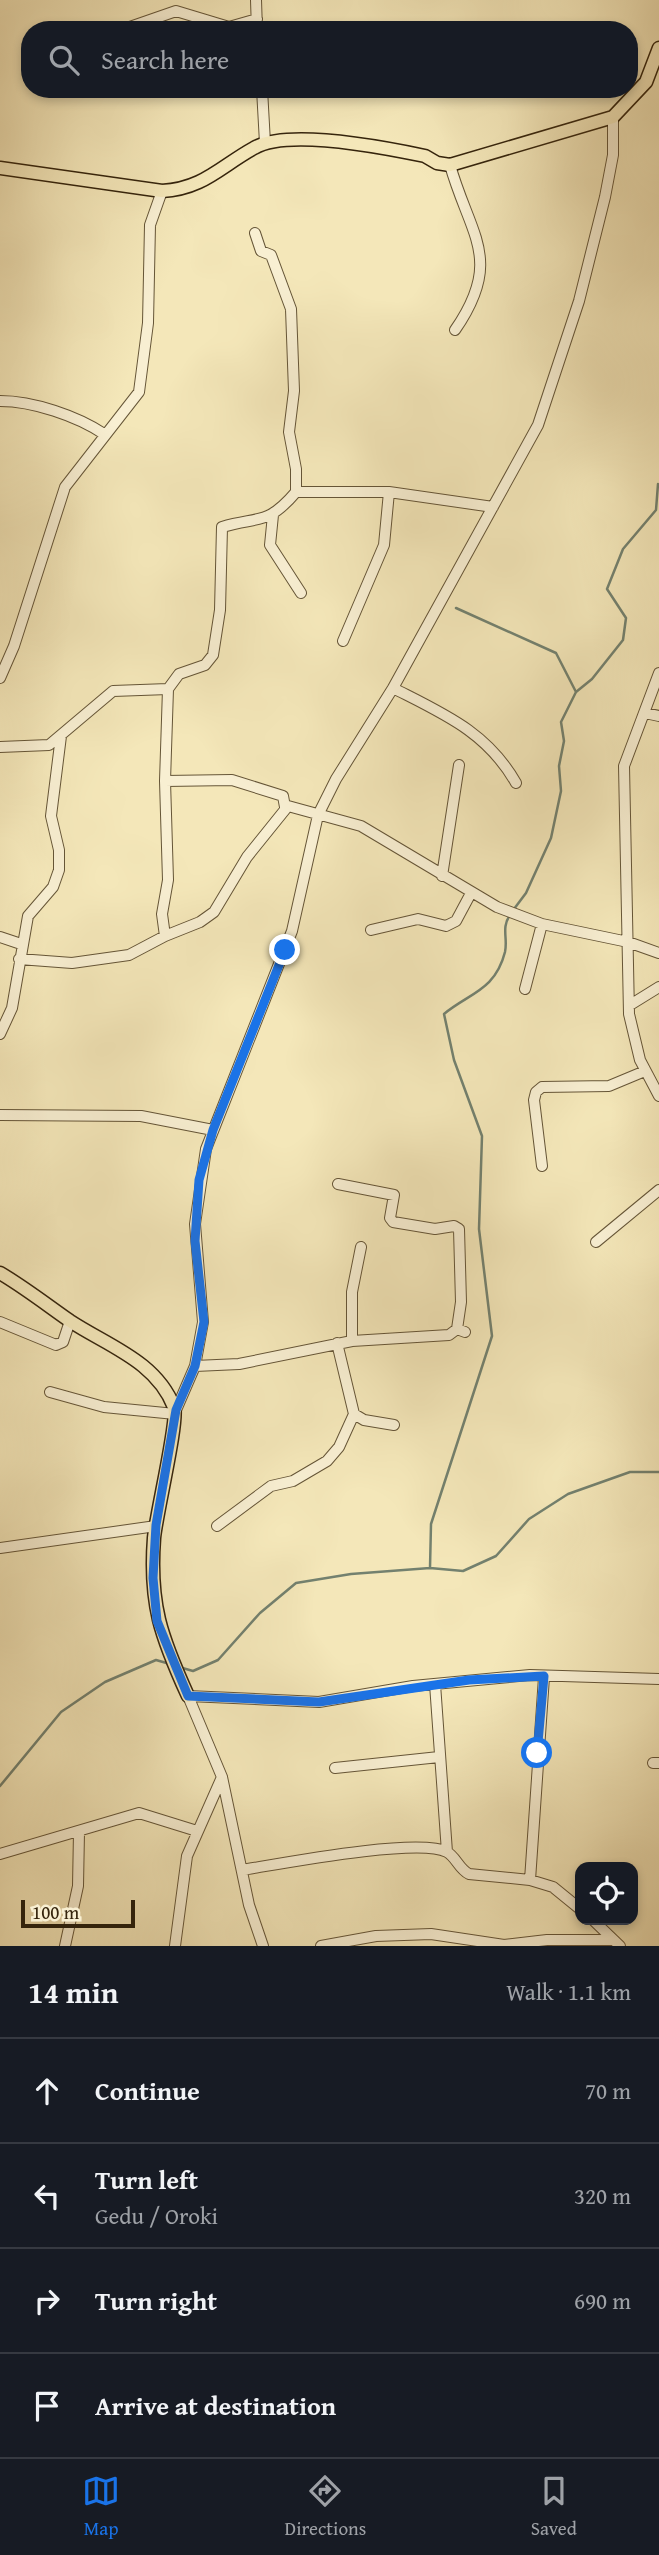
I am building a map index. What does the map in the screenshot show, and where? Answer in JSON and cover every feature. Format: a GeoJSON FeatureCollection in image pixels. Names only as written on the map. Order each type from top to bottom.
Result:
{"type":"FeatureCollection","features":[{"type":"Feature","properties":{"kind":"main road"},"geometry":{"type":"LineString","coordinates":[[638,90],[646,82],[659,48]]}},
{"type":"Feature","properties":{"kind":"main road"},"geometry":{"type":"LineString","coordinates":[[0,168],[162,191],[187,187],[212,176],[265,143],[358,143],[425,156],[450,166],[613,117],[631,98]]}},
{"type":"Feature","properties":{"kind":"main road"},"geometry":{"type":"LineString","coordinates":[[0,1273],[70,1321],[145,1365],[164,1388],[176,1412],[156,1525],[153,1601],[163,1638],[188,1696]]}},
{"type":"Feature","properties":{"kind":"street"},"geometry":{"type":"LineString","coordinates":[[256,0],[257,21]]}},
{"type":"Feature","properties":{"kind":"street"},"geometry":{"type":"LineString","coordinates":[[145,21],[176,11],[209,21]]}},
{"type":"Feature","properties":{"kind":"street"},"geometry":{"type":"LineString","coordinates":[[262,98],[265,143]]}},
{"type":"Feature","properties":{"kind":"street"},"geometry":{"type":"LineString","coordinates":[[50,1392],[104,1407],[176,1412],[195,1366],[204,1322],[195,1224],[199,1180],[213,1130],[292,931],[318,815],[336,779],[393,688],[538,425],[554,384],[605,197],[613,155],[613,117]]}},
{"type":"Feature","properties":{"kind":"street"},"geometry":{"type":"LineString","coordinates":[[450,166],[481,252],[481,276],[474,298],[455,330]]}},
{"type":"Feature","properties":{"kind":"street"},"geometry":{"type":"LineString","coordinates":[[0,678],[14,646],[65,486],[139,392],[148,323],[150,226],[162,191]]}},
{"type":"Feature","properties":{"kind":"street"},"geometry":{"type":"LineString","coordinates":[[165,936],[162,914],[168,880],[165,781],[168,689],[179,674],[205,665],[213,655],[220,611],[222,527],[261,521],[273,515],[296,492],[296,469],[289,432],[294,391],[291,309],[271,255],[261,251],[255,233]]}},
{"type":"Feature","properties":{"kind":"street"},"geometry":{"type":"LineString","coordinates":[[0,401],[16,401],[84,421],[104,434]]}},
{"type":"Feature","properties":{"kind":"street"},"geometry":{"type":"LineString","coordinates":[[296,492],[390,492],[493,507]]}},
{"type":"Feature","properties":{"kind":"street"},"geometry":{"type":"LineString","coordinates":[[343,641],[384,545],[390,492]]}},
{"type":"Feature","properties":{"kind":"street"},"geometry":{"type":"LineString","coordinates":[[273,515],[270,545],[301,593]]}},
{"type":"Feature","properties":{"kind":"street"},"geometry":{"type":"LineString","coordinates":[[659,673],[624,766],[630,1005],[638,1051],[645,1071],[659,1096]]}},
{"type":"Feature","properties":{"kind":"street"},"geometry":{"type":"LineString","coordinates":[[393,688],[459,722],[485,742],[499,756],[516,783]]}},
{"type":"Feature","properties":{"kind":"street"},"geometry":{"type":"LineString","coordinates":[[0,747],[42,747],[61,736],[113,691],[168,689]]}},
{"type":"Feature","properties":{"kind":"street"},"geometry":{"type":"LineString","coordinates":[[645,713],[659,716]]}},
{"type":"Feature","properties":{"kind":"street"},"geometry":{"type":"LineString","coordinates":[[0,1034],[12,1008],[28,916],[53,887],[59,870],[59,850],[51,816],[61,736]]}},
{"type":"Feature","properties":{"kind":"street"},"geometry":{"type":"LineString","coordinates":[[442,876],[459,765]]}},
{"type":"Feature","properties":{"kind":"street"},"geometry":{"type":"LineString","coordinates":[[19,959],[72,963],[129,955],[165,936],[192,927],[214,912],[247,856],[285,807],[284,796],[232,780],[165,781]]}},
{"type":"Feature","properties":{"kind":"street"},"geometry":{"type":"LineString","coordinates":[[285,807],[361,827],[471,893],[522,917],[542,924],[628,942],[659,953]]}},
{"type":"Feature","properties":{"kind":"street"},"geometry":{"type":"LineString","coordinates":[[371,930],[418,919],[446,926],[456,921],[471,893]]}},
{"type":"Feature","properties":{"kind":"street"},"geometry":{"type":"LineString","coordinates":[[524,989],[542,924]]}},
{"type":"Feature","properties":{"kind":"street"},"geometry":{"type":"LineString","coordinates":[[0,937],[21,944]]}},
{"type":"Feature","properties":{"kind":"street"},"geometry":{"type":"LineString","coordinates":[[630,1005],[659,987]]}},
{"type":"Feature","properties":{"kind":"street"},"geometry":{"type":"LineString","coordinates":[[542,1166],[536,1092],[542,1087],[609,1086],[645,1071]]}},
{"type":"Feature","properties":{"kind":"street"},"geometry":{"type":"LineString","coordinates":[[0,1115],[141,1116],[213,1130]]}},
{"type":"Feature","properties":{"kind":"street"},"geometry":{"type":"LineString","coordinates":[[195,1366],[239,1364],[337,1343],[449,1335],[461,1330],[459,1229],[454,1226],[435,1229],[393,1222],[390,1218],[394,1195],[338,1184]]}},
{"type":"Feature","properties":{"kind":"street"},"geometry":{"type":"LineString","coordinates":[[596,1242],[659,1190]]}},
{"type":"Feature","properties":{"kind":"street"},"geometry":{"type":"LineString","coordinates":[[352,1341],[352,1292],[361,1247]]}},
{"type":"Feature","properties":{"kind":"street"},"geometry":{"type":"LineString","coordinates":[[0,1322],[56,1345],[63,1342],[70,1321]]}},
{"type":"Feature","properties":{"kind":"street"},"geometry":{"type":"LineString","coordinates":[[217,1526],[271,1486],[293,1480],[327,1461],[340,1447],[354,1414],[337,1343]]}},
{"type":"Feature","properties":{"kind":"street"},"geometry":{"type":"LineString","coordinates":[[354,1414],[364,1420],[394,1425]]}},
{"type":"Feature","properties":{"kind":"street"},"geometry":{"type":"LineString","coordinates":[[0,1548],[156,1525]]}},
{"type":"Feature","properties":{"kind":"street"},"geometry":{"type":"LineString","coordinates":[[264,1946],[249,1905],[222,1777],[188,1696],[319,1702],[435,1684],[544,1676],[659,1679]]}},
{"type":"Feature","properties":{"kind":"street"},"geometry":{"type":"LineString","coordinates":[[530,1880],[544,1676]]}},
{"type":"Feature","properties":{"kind":"street"},"geometry":{"type":"LineString","coordinates":[[435,1684],[447,1852],[461,1870],[469,1874],[530,1880],[553,1887],[575,1905]]}},
{"type":"Feature","properties":{"kind":"street"},"geometry":{"type":"LineString","coordinates":[[335,1768],[439,1757]]}},
{"type":"Feature","properties":{"kind":"street"},"geometry":{"type":"LineString","coordinates":[[175,1946],[187,1856],[222,1777]]}},
{"type":"Feature","properties":{"kind":"street"},"geometry":{"type":"LineString","coordinates":[[0,1854],[139,1813],[197,1831]]}},
{"type":"Feature","properties":{"kind":"street"},"geometry":{"type":"LineString","coordinates":[[65,1946],[78,1886],[79,1832]]}},
{"type":"Feature","properties":{"kind":"street"},"geometry":{"type":"LineString","coordinates":[[242,1870],[351,1853],[429,1848],[447,1852]]}},
{"type":"Feature","properties":{"kind":"street"},"geometry":{"type":"LineString","coordinates":[[598,1925],[615,1944]]}},
{"type":"Feature","properties":{"kind":"street"},"geometry":{"type":"LineString","coordinates":[[321,1946],[376,1936],[417,1934],[471,1943],[504,1945],[547,1940],[615,1944]]}},
{"type":"Feature","properties":{"kind":"waterway"},"geometry":{"type":"LineString","coordinates":[[514,909],[526,893],[551,838],[561,791],[559,766],[564,741],[561,722],[576,692],[592,679],[623,640],[626,618],[607,589],[623,549],[656,510],[658,484]]}},
{"type":"Feature","properties":{"kind":"waterway"},"geometry":{"type":"LineString","coordinates":[[456,608],[556,653],[576,692]]}},
{"type":"Feature","properties":{"kind":"waterway"},"geometry":{"type":"LineString","coordinates":[[430,1568],[431,1524],[492,1336],[479,1229],[482,1136],[454,1060],[444,1014],[480,990],[495,975],[505,952],[505,929],[510,915]]}},
{"type":"Feature","properties":{"kind":"waterway"},"geometry":{"type":"LineString","coordinates":[[179,1667],[193,1671],[218,1660],[260,1613],[296,1583],[351,1574],[430,1568],[463,1571],[496,1556],[529,1519],[568,1494],[630,1472],[659,1472]]}},
{"type":"Feature","properties":{"kind":"waterway"},"geometry":{"type":"LineString","coordinates":[[0,1786],[61,1712],[105,1682],[156,1660],[170,1664]]}},
{"type":"Feature","properties":{"kind":"route"},"geometry":{"type":"LineString","coordinates":[[285,950],[213,1130],[199,1180],[195,1241],[204,1322],[195,1366],[176,1410],[156,1522],[153,1601],[157,1621],[188,1696],[265,1702],[341,1701],[413,1686],[544,1676],[537,1753]]}}]}
